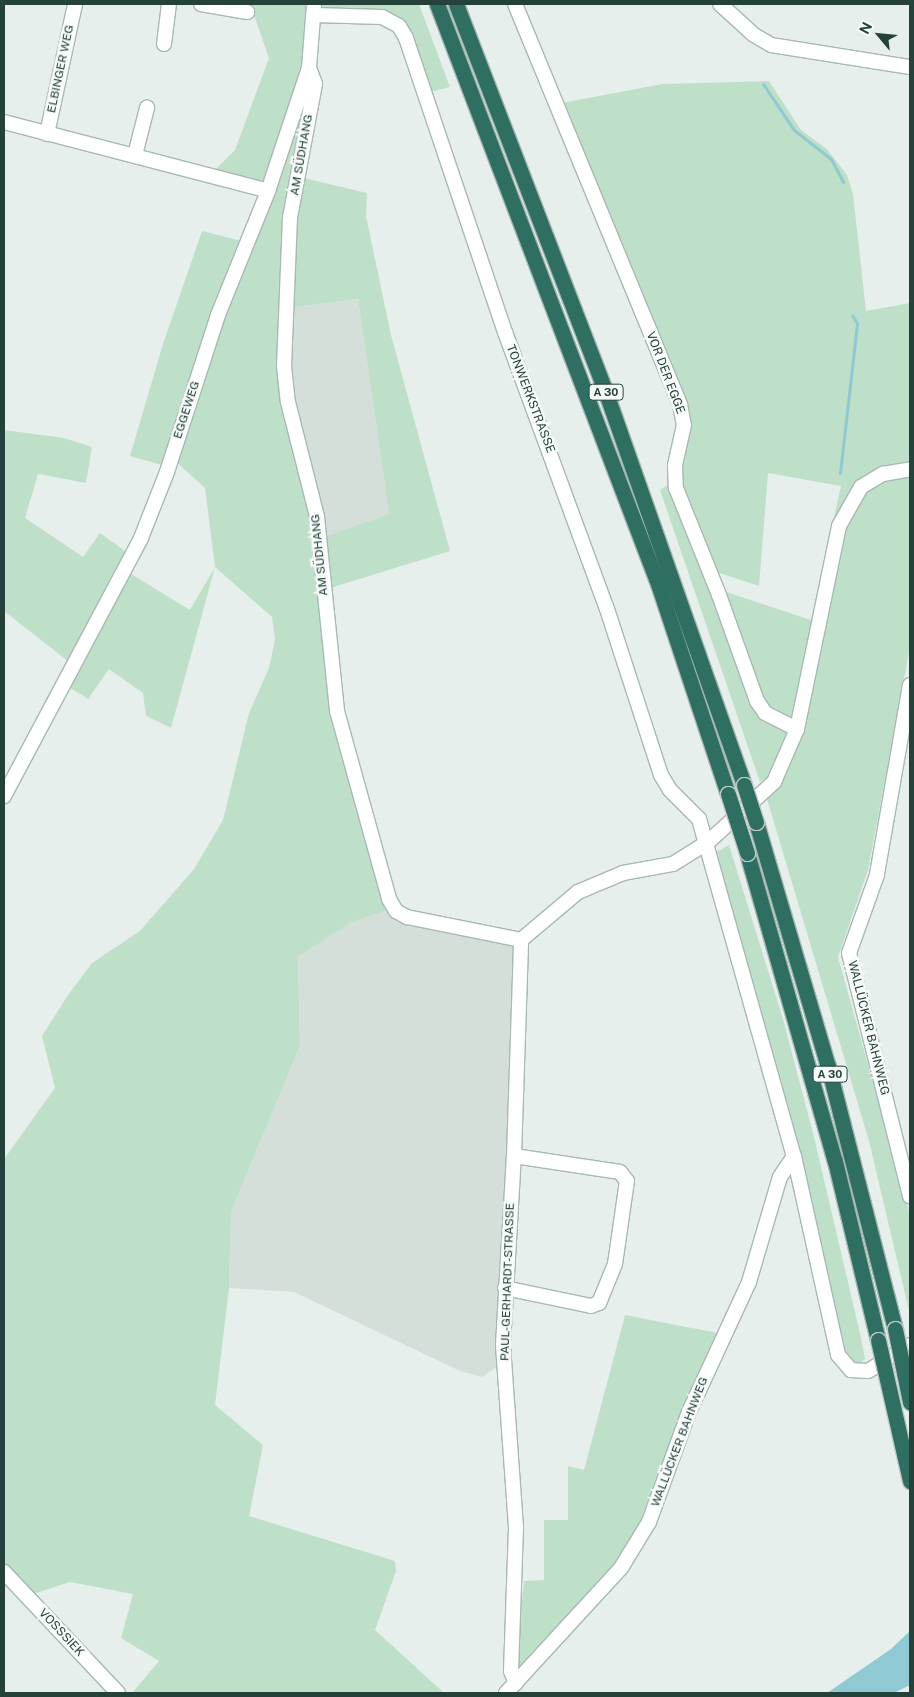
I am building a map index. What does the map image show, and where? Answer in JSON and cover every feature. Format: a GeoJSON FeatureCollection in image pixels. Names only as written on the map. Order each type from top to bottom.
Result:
{"type":"FeatureCollection","features":[{"type":"Feature","properties":{"kind":"highway","name":"A 30"},"geometry":{"type":"LineString","coordinates":[[437,4],[651,566],[747,853],[830,1143],[910,1481]]}},
{"type":"Feature","properties":{"kind":"highway","name":"A 30"},"geometry":{"type":"LineString","coordinates":[[456,4],[606,394],[744,785],[828,1066],[895,1329],[910,1402]]}},
{"type":"Feature","properties":{"kind":"street","name":"ELBINGER WEG"},"geometry":{"type":"LineString","coordinates":[[47,134],[76,4]]}},
{"type":"Feature","properties":{"kind":"street"},"geometry":{"type":"LineString","coordinates":[[164,44],[169,4]]}},
{"type":"Feature","properties":{"kind":"street"},"geometry":{"type":"LineString","coordinates":[[201,4],[246,12]]}},
{"type":"Feature","properties":{"kind":"street","name":"VOR DER EGGE"},"geometry":{"type":"LineString","coordinates":[[515,4],[680,405],[684,425],[675,465],[676,488],[720,595],[757,701],[765,713],[797,729]]}},
{"type":"Feature","properties":{"kind":"street"},"geometry":{"type":"LineString","coordinates":[[720,4],[754,35],[771,45],[910,67]]}},
{"type":"Feature","properties":{"kind":"street","name":"EGGEWEG"},"geometry":{"type":"LineString","coordinates":[[4,796],[141,538],[167,472],[218,315],[268,191],[309,68],[314,9]]}},
{"type":"Feature","properties":{"kind":"street","name":"TONWERKSTRASSE"},"geometry":{"type":"LineString","coordinates":[[314,9],[382,17],[399,26],[406,38],[505,332],[607,609],[661,775],[670,790],[699,819],[708,843]]}},
{"type":"Feature","properties":{"kind":"street","name":"AM SÜDHANG"},"geometry":{"type":"LineString","coordinates":[[309,68],[314,84],[290,217],[284,366],[288,402],[317,517],[337,711],[389,899],[396,911],[407,917],[521,940]]}},
{"type":"Feature","properties":{"kind":"street"},"geometry":{"type":"LineString","coordinates":[[135,156],[147,108]]}},
{"type":"Feature","properties":{"kind":"street"},"geometry":{"type":"LineString","coordinates":[[4,122],[268,191]]}},
{"type":"Feature","properties":{"kind":"street"},"geometry":{"type":"LineString","coordinates":[[521,940],[578,892],[623,873],[672,864],[708,843],[774,782],[797,729],[839,526],[861,487],[883,474],[910,469]]}},
{"type":"Feature","properties":{"kind":"street","name":"WALLÜCKER BAHNWEG"},"geometry":{"type":"LineString","coordinates":[[910,685],[877,875],[849,953],[910,1196]]}},
{"type":"Feature","properties":{"kind":"street"},"geometry":{"type":"LineString","coordinates":[[708,843],[794,1156],[838,1356],[844,1365],[857,1373],[868,1371],[910,1345]]}},
{"type":"Feature","properties":{"kind":"street","name":"PAUL-GERHARDT-STRASSE"},"geometry":{"type":"LineString","coordinates":[[516,1682],[511,1671],[516,1527],[502,1345],[514,1156],[521,940]]}},
{"type":"Feature","properties":{"kind":"street"},"geometry":{"type":"LineString","coordinates":[[505,1288],[591,1306],[599,1303],[615,1264],[627,1181],[620,1172],[514,1156]]}},
{"type":"Feature","properties":{"kind":"street","name":"WALLÜCKER BAHNWEG"},"geometry":{"type":"LineString","coordinates":[[506,1693],[621,1568],[649,1522],[689,1412],[749,1282],[780,1177],[794,1156]]}},
{"type":"Feature","properties":{"kind":"street","name":"VOSSSIEK"},"geometry":{"type":"LineString","coordinates":[[4,1572],[118,1693]]}},
{"type":"Feature","properties":{"kind":"shaded area"},"geometry":{"type":"Polygon","coordinates":[[[358,299],[389,514],[320,538],[289,401],[287,308],[358,299]]]}},
{"type":"Feature","properties":{"kind":"shaded area"},"geometry":{"type":"Polygon","coordinates":[[[386,911],[415,926],[514,946],[501,1364],[482,1377],[460,1371],[294,1292],[229,1288],[231,1212],[300,1046],[298,957],[352,922],[386,911]]]}},
{"type":"Feature","properties":{"kind":"green space"},"geometry":{"type":"Polygon","coordinates":[[[250,4],[419,4],[450,87],[425,93],[402,24],[314,16],[313,82],[290,217],[283,367],[317,518],[323,590],[355,785],[386,911],[352,922],[298,957],[300,1046],[231,1212],[229,1288],[215,1405],[263,1445],[249,1516],[395,1561],[396,1571],[375,1630],[444,1693],[132,1693],[159,1661],[121,1638],[133,1594],[70,1582],[30,1595],[4,1578],[4,1159],[55,1088],[42,1036],[68,995],[92,963],[140,931],[194,869],[223,820],[249,713],[269,668],[275,639],[272,617],[215,567],[205,488],[172,458],[169,467],[130,456],[163,344],[202,231],[250,243],[272,187],[214,171],[235,150],[269,58],[250,4]]]}},
{"type":"Feature","properties":{"kind":"green space"},"geometry":{"type":"Polygon","coordinates":[[[769,81],[801,130],[827,149],[847,175],[853,194],[866,311],[910,303],[910,647],[868,870],[838,957],[910,1215],[910,1315],[869,1141],[767,799],[770,796],[764,779],[760,782],[660,490],[677,479],[687,426],[561,103],[663,84],[769,81]],[[768,473],[759,586],[704,568],[711,587],[811,620],[841,486],[768,473]]]}},
{"type":"Feature","properties":{"kind":"green space"},"geometry":{"type":"Polygon","coordinates":[[[299,177],[367,193],[366,216],[391,335],[450,551],[324,590],[320,538],[389,514],[358,299],[287,308],[299,177]]]}},
{"type":"Feature","properties":{"kind":"green space"},"geometry":{"type":"Polygon","coordinates":[[[4,430],[64,438],[92,447],[86,483],[38,474],[25,518],[83,557],[100,533],[133,557],[126,571],[190,610],[215,567],[171,728],[146,716],[143,693],[109,669],[88,699],[65,685],[74,666],[4,611],[4,430]]]}},
{"type":"Feature","properties":{"kind":"green space"},"geometry":{"type":"Polygon","coordinates":[[[729,845],[783,1019],[815,1141],[861,1338],[865,1359],[858,1365],[846,1361],[714,853],[729,845]]]}},
{"type":"Feature","properties":{"kind":"green space"},"geometry":{"type":"Polygon","coordinates":[[[625,1315],[723,1334],[644,1521],[621,1561],[520,1668],[516,1664],[524,1581],[544,1580],[544,1520],[568,1520],[568,1466],[584,1470],[625,1315]]]}},
{"type":"Feature","properties":{"kind":"water"},"geometry":{"type":"Polygon","coordinates":[[[910,1631],[910,1685],[894,1693],[827,1693],[891,1649],[910,1631]]]}},
{"type":"Feature","properties":{"kind":"waterway"},"geometry":{"type":"LineString","coordinates":[[763,84],[794,130],[831,159],[843,182]]}},
{"type":"Feature","properties":{"kind":"waterway"},"geometry":{"type":"LineString","coordinates":[[840,473],[857,323],[852,315]]}}]}
